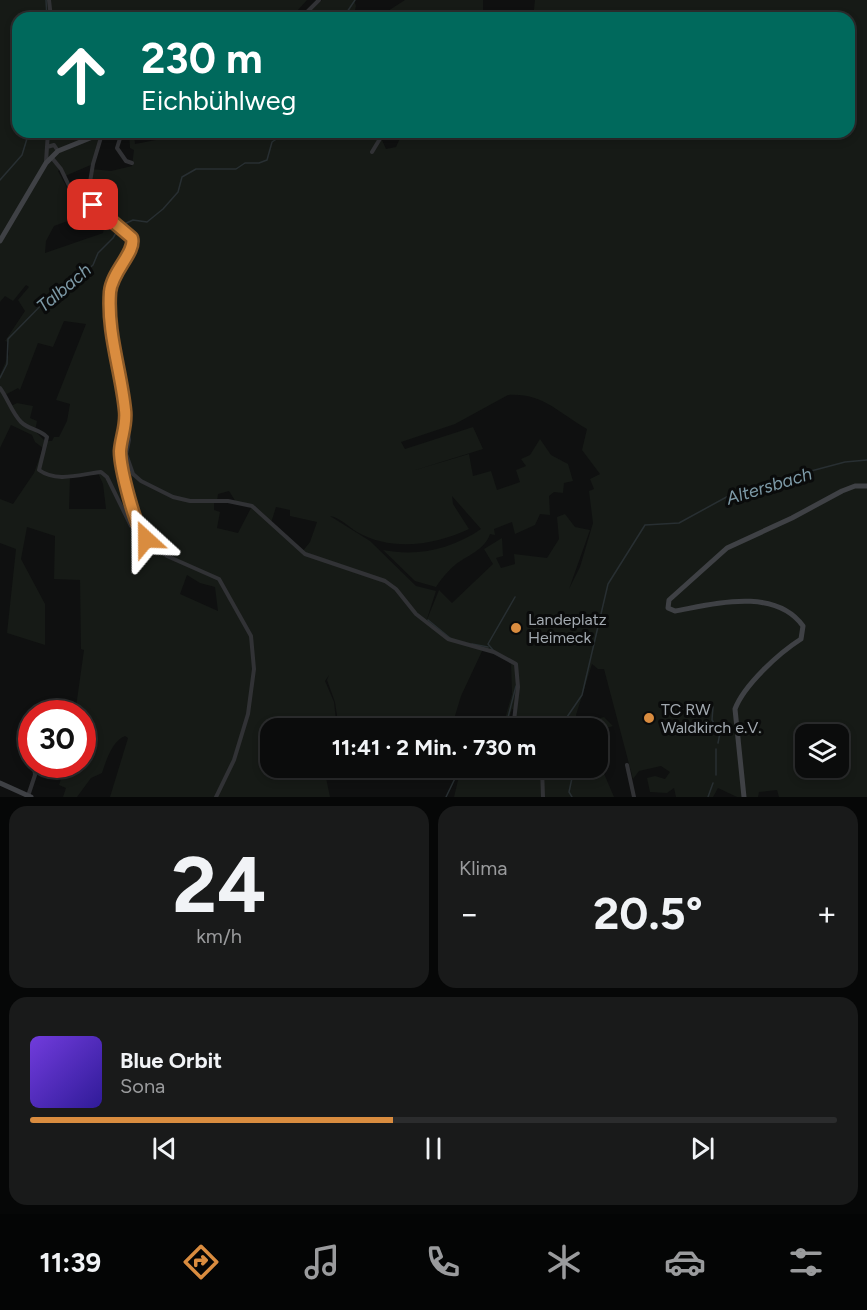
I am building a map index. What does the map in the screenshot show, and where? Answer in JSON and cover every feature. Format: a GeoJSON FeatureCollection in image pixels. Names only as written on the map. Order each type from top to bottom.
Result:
{"type":"FeatureCollection","features":[{"type":"Feature","properties":{"kind":"street"},"geometry":{"type":"LineString","coordinates":[[307,12],[319,0]]}},
{"type":"Feature","properties":{"kind":"street"},"geometry":{"type":"LineString","coordinates":[[46,163],[48,138]]}},
{"type":"Feature","properties":{"kind":"street"},"geometry":{"type":"LineString","coordinates":[[0,241],[46,163],[58,151],[91,138]]}},
{"type":"Feature","properties":{"kind":"street"},"geometry":{"type":"LineString","coordinates":[[87,200],[93,164],[102,138]]}},
{"type":"Feature","properties":{"kind":"street"},"geometry":{"type":"LineString","coordinates":[[120,138],[117,148],[126,161],[132,163]]}},
{"type":"Feature","properties":{"kind":"street"},"geometry":{"type":"LineString","coordinates":[[372,152],[380,138]]}},
{"type":"Feature","properties":{"kind":"street"},"geometry":{"type":"LineString","coordinates":[[47,147],[54,145],[58,151]]}},
{"type":"Feature","properties":{"kind":"street"},"geometry":{"type":"LineString","coordinates":[[52,158],[61,169],[72,192],[87,200],[132,238],[132,249],[118,267],[110,291],[110,325],[126,412],[126,430],[129,440],[127,463],[141,481],[173,497],[190,501],[228,501],[252,506],[306,554],[385,581],[396,589],[416,614],[448,639],[494,652],[516,664],[518,687],[514,718]]}},
{"type":"Feature","properties":{"kind":"street"},"geometry":{"type":"LineString","coordinates":[[0,388],[19,420],[47,437],[39,470],[50,476],[61,477],[101,472],[106,477],[131,526],[167,556],[219,579],[251,636],[254,669],[248,714],[234,760],[216,797]]}},
{"type":"Feature","properties":{"kind":"street"},"geometry":{"type":"LineString","coordinates":[[126,430],[120,454],[140,534]]}},
{"type":"Feature","properties":{"kind":"street"},"geometry":{"type":"LineString","coordinates":[[122,440],[129,440]]}},
{"type":"Feature","properties":{"kind":"street"},"geometry":{"type":"LineString","coordinates":[[744,797],[735,709],[740,698],[769,663],[801,639],[803,626],[785,610],[755,603],[724,602],[675,611],[668,608],[669,600],[727,548],[792,519],[842,491],[855,486],[867,486]]}},
{"type":"Feature","properties":{"kind":"street"},"geometry":{"type":"LineString","coordinates":[[627,765],[634,797]]}},
{"type":"Feature","properties":{"kind":"street"},"geometry":{"type":"LineString","coordinates":[[0,783],[29,796],[34,778]]}},
{"type":"Feature","properties":{"kind":"street"},"geometry":{"type":"LineString","coordinates":[[542,778],[543,797]]}},
{"type":"Feature","properties":{"kind":"shaded area"},"geometry":{"type":"Polygon","coordinates":[[[0,0],[307,0],[298,10],[300,12],[12,12],[12,138],[101,138],[93,164],[65,176],[61,169],[58,171],[72,197],[69,202],[80,208],[85,200],[93,205],[116,197],[116,188],[105,181],[92,179],[92,169],[111,171],[132,166],[134,150],[130,148],[129,138],[134,138],[135,144],[166,138],[381,138],[386,149],[396,147],[400,138],[855,138],[855,12],[534,12],[535,0],[867,0],[867,797],[779,797],[777,790],[759,792],[758,797],[737,797],[718,788],[713,797],[676,797],[674,788],[667,793],[650,792],[647,778],[655,776],[665,779],[670,772],[661,766],[639,771],[633,779],[604,669],[598,669],[592,664],[577,718],[514,718],[515,710],[512,709],[509,718],[505,718],[512,694],[511,662],[483,649],[461,696],[454,718],[337,718],[335,702],[327,680],[329,675],[325,681],[334,702],[336,718],[260,718],[260,778],[326,778],[330,797],[110,797],[128,738],[125,736],[116,742],[102,773],[96,776],[96,700],[77,700],[84,650],[81,649],[80,580],[54,579],[55,536],[27,527],[21,559],[45,604],[45,645],[7,633],[16,549],[0,543],[0,499],[13,504],[34,473],[43,448],[35,442],[32,435],[11,425],[0,448],[0,375],[9,354],[8,342],[5,341],[25,311],[18,300],[29,287],[26,285],[13,301],[5,296],[0,302],[0,0]],[[98,210],[54,226],[46,241],[45,253],[103,233],[106,217],[98,210]],[[64,321],[53,347],[38,343],[20,390],[18,388],[5,395],[11,406],[17,403],[33,406],[30,418],[37,421],[35,431],[45,441],[52,441],[54,437],[59,437],[67,421],[70,404],[56,400],[86,324],[64,321]],[[508,395],[455,424],[401,442],[405,449],[473,427],[483,449],[412,471],[469,454],[473,476],[491,471],[497,490],[520,482],[516,470],[526,466],[521,459],[530,455],[540,439],[551,455],[568,464],[573,481],[564,483],[563,493],[554,492],[549,496],[550,515],[540,514],[535,525],[515,534],[512,522],[494,529],[495,535],[490,534],[484,544],[455,565],[436,587],[415,581],[383,550],[422,552],[434,550],[458,542],[481,529],[452,496],[453,504],[469,529],[428,542],[399,544],[384,542],[357,532],[330,516],[370,541],[416,586],[436,591],[426,622],[439,590],[452,603],[493,564],[484,549],[502,538],[503,556],[496,558],[501,568],[515,564],[514,554],[547,558],[559,539],[557,517],[565,514],[575,527],[590,530],[569,589],[580,567],[593,523],[589,491],[594,489],[590,479],[600,474],[582,450],[587,429],[541,401],[521,395],[508,395]],[[98,473],[70,477],[69,509],[106,509],[103,484],[98,473]],[[229,491],[218,494],[217,501],[214,502],[214,510],[220,512],[217,528],[238,533],[252,506],[236,502],[229,491]],[[276,507],[271,523],[302,552],[310,542],[317,522],[290,516],[290,510],[276,507]],[[187,575],[180,594],[218,611],[215,587],[200,583],[187,575]]]}},
{"type":"Feature","properties":{"kind":"shaded area"},"geometry":{"type":"Polygon","coordinates":[[[322,0],[354,0],[354,12],[309,12],[322,0]]]}},
{"type":"Feature","properties":{"kind":"shaded area"},"geometry":{"type":"Polygon","coordinates":[[[405,0],[483,0],[483,12],[386,12],[405,0]]]}},
{"type":"Feature","properties":{"kind":"shaded area"},"geometry":{"type":"Polygon","coordinates":[[[61,778],[91,778],[77,797],[63,797],[66,788],[59,785],[61,778]]]}},
{"type":"Feature","properties":{"kind":"shaded area"},"geometry":{"type":"Polygon","coordinates":[[[459,778],[606,778],[614,797],[454,797],[459,778]]]}},
{"type":"Feature","properties":{"kind":"waterway"},"geometry":{"type":"LineString","coordinates":[[46,0],[47,12]]}},
{"type":"Feature","properties":{"kind":"waterway","name":"Talbach"},"geometry":{"type":"LineString","coordinates":[[347,12],[355,0]]}},
{"type":"Feature","properties":{"kind":"waterway"},"geometry":{"type":"LineString","coordinates":[[0,180],[22,155],[27,138]]}},
{"type":"Feature","properties":{"kind":"waterway","name":"Talbach"},"geometry":{"type":"LineString","coordinates":[[0,378],[7,364],[8,339],[73,275],[85,272],[93,265],[98,253],[113,238],[120,226],[133,220],[147,222],[178,192],[182,177],[196,169],[236,169],[245,163],[259,163],[267,160],[272,142],[278,138]]}},
{"type":"Feature","properties":{"kind":"waterway","name":"Altersbach"},"geometry":{"type":"LineString","coordinates":[[567,718],[582,695],[608,584],[645,525],[679,523],[732,494],[760,490],[796,475],[845,462],[867,460]]}},
{"type":"Feature","properties":{"kind":"waterway"},"geometry":{"type":"LineString","coordinates":[[493,650],[488,644],[515,597]]}},
{"type":"Feature","properties":{"kind":"waterway"},"geometry":{"type":"LineString","coordinates":[[428,620],[450,638]]}},
{"type":"Feature","properties":{"kind":"waterway"},"geometry":{"type":"LineString","coordinates":[[472,644],[488,647]]}},
{"type":"Feature","properties":{"kind":"waterway"},"geometry":{"type":"LineString","coordinates":[[508,718],[516,686]]}},
{"type":"Feature","properties":{"kind":"waterway"},"geometry":{"type":"LineString","coordinates":[[713,707],[712,720],[720,733],[718,743]]}},
{"type":"Feature","properties":{"kind":"waterway"},"geometry":{"type":"LineString","coordinates":[[716,749],[716,775]]}},
{"type":"Feature","properties":{"kind":"waterway"},"geometry":{"type":"LineString","coordinates":[[446,797],[455,778]]}},
{"type":"Feature","properties":{"kind":"waterway","name":"Altersbach"},"geometry":{"type":"LineString","coordinates":[[572,778],[569,792],[572,797]]}},
{"type":"Feature","properties":{"kind":"waterway"},"geometry":{"type":"LineString","coordinates":[[708,797],[713,783]]}},
{"type":"Feature","properties":{"kind":"place","name":"Landeplatz Heimeck"},"geometry":{"type":"Point","coordinates":[516,628]}},
{"type":"Feature","properties":{"kind":"place","name":"TC RW Waldkirch e.V."},"geometry":{"type":"Point","coordinates":[649,718]}},
{"type":"Feature","properties":{"kind":"route"},"geometry":{"type":"LineString","coordinates":[[93,205],[116,227],[132,238],[133,243],[132,249],[112,279],[110,325],[126,412],[126,430],[120,454],[137,525],[140,534],[146,539]]}}]}
